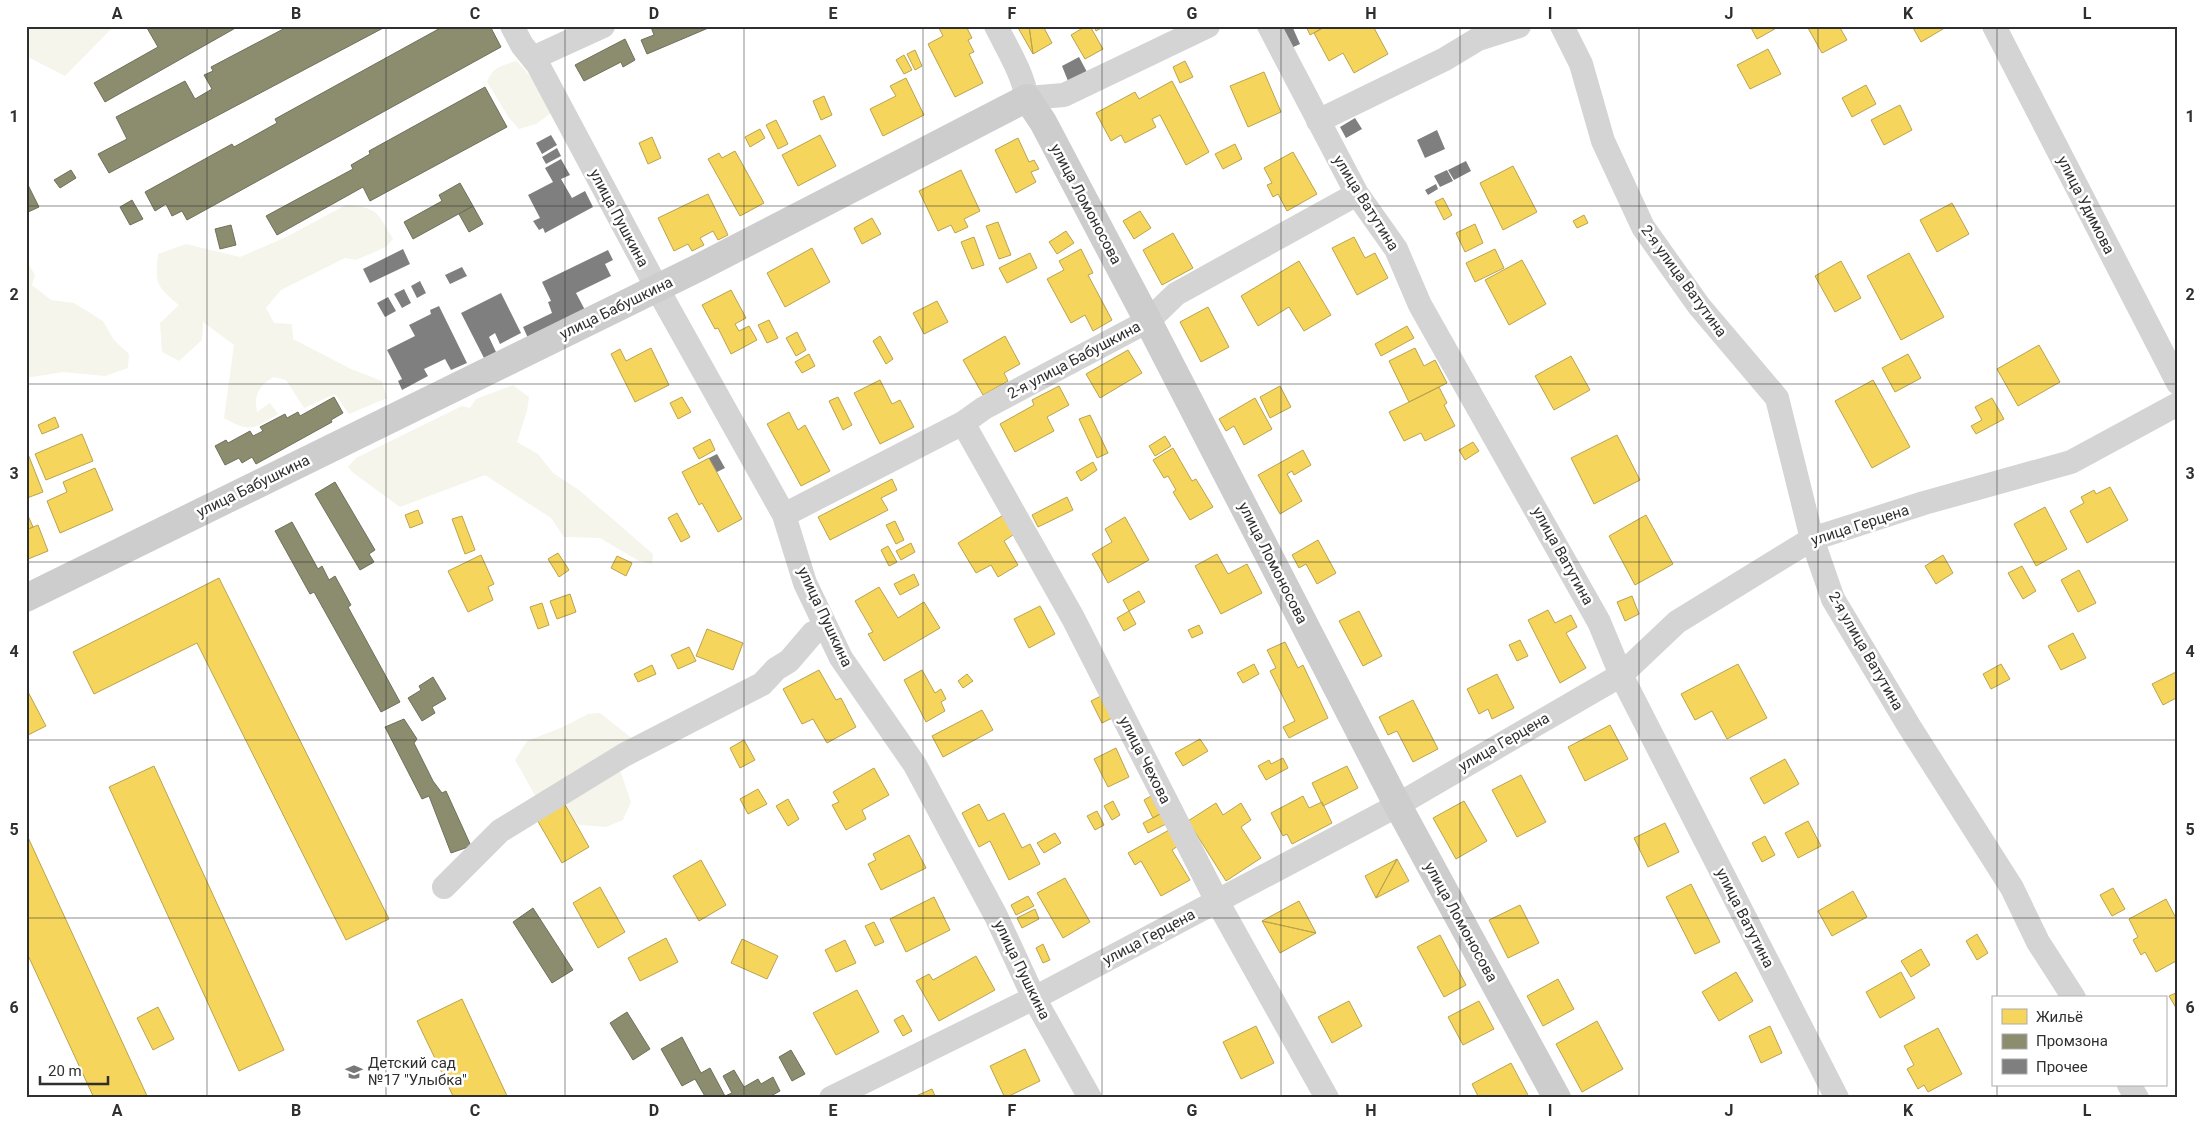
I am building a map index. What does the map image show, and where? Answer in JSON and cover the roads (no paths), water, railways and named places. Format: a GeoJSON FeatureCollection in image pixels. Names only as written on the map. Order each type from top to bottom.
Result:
{"type":"FeatureCollection","features":[{"type":"Feature","properties":{"kind":"street","name":"улица Пушкина"},"geometry":{"type":"LineString","coordinates":[[512,26],[533,58],[657,288],[784,514],[805,583],[841,658],[915,765],[996,916],[1034,998],[1090,1098]]}},
{"type":"Feature","properties":{"kind":"street"},"geometry":{"type":"LineString","coordinates":[[533,58],[603,26]]}},
{"type":"Feature","properties":{"kind":"street","name":"улица Ломоносова"},"geometry":{"type":"LineString","coordinates":[[996,26],[1014,61],[1027,98],[1043,122],[1148,321],[1397,804],[1557,1098]]}},
{"type":"Feature","properties":{"kind":"street","name":"улица Бабушкина"},"geometry":{"type":"LineString","coordinates":[[26,598],[657,288],[1027,98],[1064,95],[1208,26]]}},
{"type":"Feature","properties":{"kind":"street","name":"улица Ватутина"},"geometry":{"type":"LineString","coordinates":[[1268,26],[1357,194],[1396,248],[1420,305],[1600,622],[1621,674],[1837,1098]]}},
{"type":"Feature","properties":{"kind":"street"},"geometry":{"type":"LineString","coordinates":[[1318,121],[1445,59],[1478,39],[1519,26]]}},
{"type":"Feature","properties":{"kind":"street","name":"2-я улица Ватутина"},"geometry":{"type":"LineString","coordinates":[[1562,26],[1581,64],[1603,141],[1643,227],[1699,306],[1777,398],[1812,538],[1833,599],[1908,726],[2012,888],[2038,942],[2073,996]]}},
{"type":"Feature","properties":{"kind":"street","name":"улица Удимова"},"geometry":{"type":"LineString","coordinates":[[1994,26],[2178,383]]}},
{"type":"Feature","properties":{"kind":"street","name":"2-я улица Бабушкина"},"geometry":{"type":"LineString","coordinates":[[784,514],[963,423],[984,408],[1148,321],[1176,294],[1357,194]]}},
{"type":"Feature","properties":{"kind":"street","name":"улица Герцена"},"geometry":{"type":"LineString","coordinates":[[830,1098],[1034,998],[1387,811],[1621,674],[1677,622],[1812,538],[1924,503],[2072,462],[2178,404]]}},
{"type":"Feature","properties":{"kind":"street","name":"улица Чехова"},"geometry":{"type":"LineString","coordinates":[[963,423],[1073,618],[1217,901],[1327,1098]]}},
{"type":"Feature","properties":{"kind":"street"},"geometry":{"type":"LineString","coordinates":[[444,887],[500,831],[624,755],[762,684],[776,669],[789,661],[813,633]]}},
{"type":"Feature","properties":{"kind":"street"},"geometry":{"type":"LineString","coordinates":[[2130,1086],[2137,1098]]}},
{"type":"Feature","properties":{"kind":"place","name":"Детский сад №17 \"Улыбка\""},"geometry":{"type":"Point","coordinates":[354,1072]}}]}
